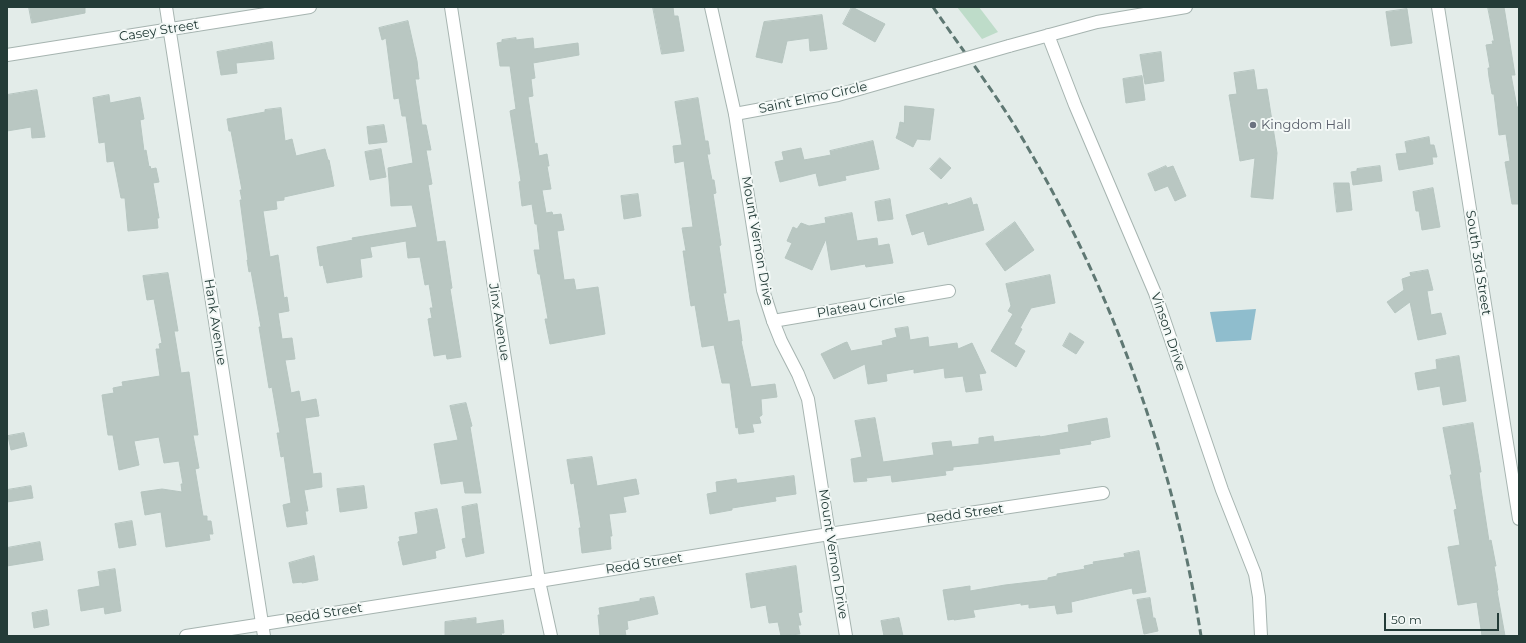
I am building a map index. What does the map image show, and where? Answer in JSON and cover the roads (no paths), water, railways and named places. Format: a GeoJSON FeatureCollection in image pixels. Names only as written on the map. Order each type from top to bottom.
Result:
{"type":"FeatureCollection","features":[{"type":"Feature","properties":{"kind":"street","name":"Hank Avenue"},"geometry":{"type":"LineString","coordinates":[[166,7],[263,630]]}},
{"type":"Feature","properties":{"kind":"street","name":"Casey Street"},"geometry":{"type":"LineString","coordinates":[[7,55],[310,7]]}},
{"type":"Feature","properties":{"kind":"street","name":"Jinx Avenue"},"geometry":{"type":"LineString","coordinates":[[451,7],[539,581],[551,636]]}},
{"type":"Feature","properties":{"kind":"street","name":"Mount Vernon Drive"},"geometry":{"type":"LineString","coordinates":[[711,7],[735,114],[760,276],[773,321],[808,399],[846,636]]}},
{"type":"Feature","properties":{"kind":"street","name":"Saint Elmo Circle"},"geometry":{"type":"LineString","coordinates":[[735,114],[838,95],[1097,22],[1186,7]]}},
{"type":"Feature","properties":{"kind":"street","name":"South 3rd Street"},"geometry":{"type":"LineString","coordinates":[[1438,7],[1519,519]]}},
{"type":"Feature","properties":{"kind":"street","name":"Vinson Drive"},"geometry":{"type":"LineString","coordinates":[[1048,35],[1075,105],[1155,293],[1222,490],[1254,569],[1258,583],[1261,636]]}},
{"type":"Feature","properties":{"kind":"street","name":"Plateau Circle"},"geometry":{"type":"LineString","coordinates":[[773,321],[949,291]]}},
{"type":"Feature","properties":{"kind":"street","name":"Redd Street"},"geometry":{"type":"LineString","coordinates":[[186,636],[263,630],[539,581],[829,534],[1103,493]]}},
{"type":"Feature","properties":{"kind":"water"},"geometry":{"type":"Polygon","coordinates":[[[1256,309],[1251,340],[1216,342],[1210,312],[1256,309]]]}},
{"type":"Feature","properties":{"kind":"railway"},"geometry":{"type":"LineString","coordinates":[[933,7],[994,94],[1028,148],[1060,205],[1114,323],[1158,446],[1175,508],[1201,636]]}},
{"type":"Feature","properties":{"kind":"place","name":"Kingdom Hall"},"geometry":{"type":"Point","coordinates":[1253,125]}}]}
